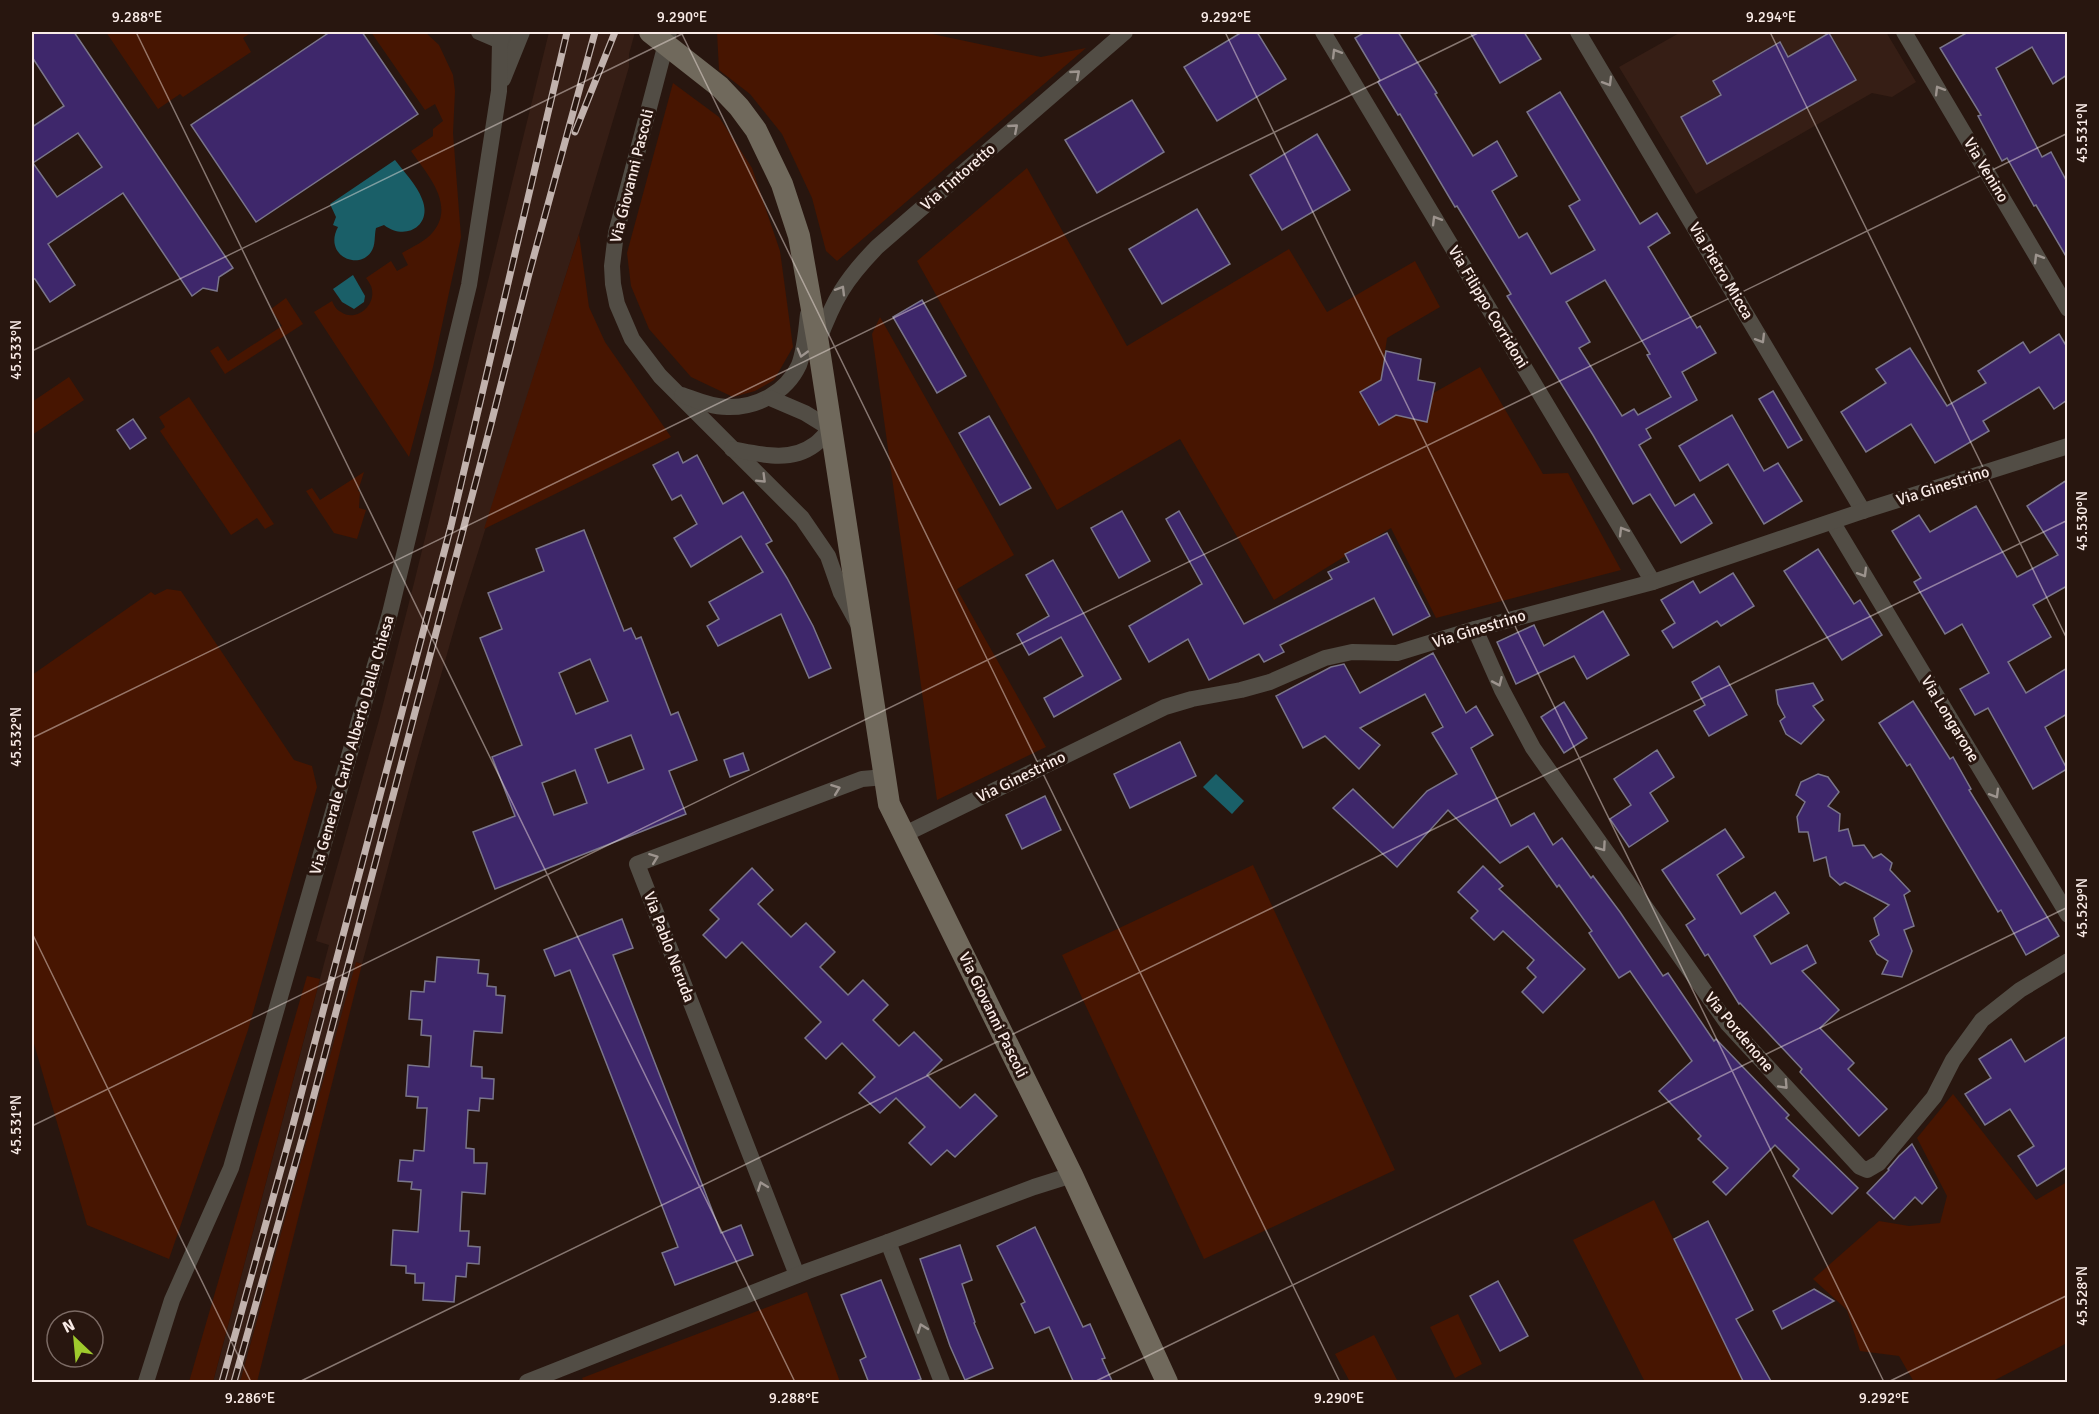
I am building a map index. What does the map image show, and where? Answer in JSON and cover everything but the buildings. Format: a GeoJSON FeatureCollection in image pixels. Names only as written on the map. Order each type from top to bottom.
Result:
{"type":"FeatureCollection","features":[{"type":"Feature","properties":{"kind":"street"},"geometry":{"type":"LineString","coordinates":[[479,32],[502,36],[521,32]]}},
{"type":"Feature","properties":{"kind":"street","name":"Via Generale Carlo Alberto Dalla Chiesa"},"geometry":{"type":"LineString","coordinates":[[499,91],[521,32]]}},
{"type":"Feature","properties":{"kind":"street","name":"Via Giovanni Pascoli"},"geometry":{"type":"LineString","coordinates":[[651,32],[720,87],[744,112],[756,130],[778,174],[799,236],[818,343],[889,804],[1072,1175],[1167,1383]]}},
{"type":"Feature","properties":{"kind":"street","name":"Via Giovanni Pascoli"},"geometry":{"type":"LineString","coordinates":[[669,32],[620,213],[612,266],[617,304],[632,339],[653,368],[802,518],[828,556],[841,593],[863,635]]}},
{"type":"Feature","properties":{"kind":"street","name":"Via Tintoretto"},"geometry":{"type":"LineString","coordinates":[[818,343],[841,289],[869,254],[1125,32]]}},
{"type":"Feature","properties":{"kind":"street","name":"Via Filippo Corridoni"},"geometry":{"type":"LineString","coordinates":[[1323,32],[1653,582]]}},
{"type":"Feature","properties":{"kind":"street","name":"Via Pietro Micca"},"geometry":{"type":"LineString","coordinates":[[1578,32],[1863,511]]}},
{"type":"Feature","properties":{"kind":"street","name":"Via Venino"},"geometry":{"type":"LineString","coordinates":[[1904,32],[2067,309]]}},
{"type":"Feature","properties":{"kind":"street","name":"Via Generale Carlo Alberto Dalla Chiesa"},"geometry":{"type":"LineString","coordinates":[[146,1383],[172,1300],[231,1168],[390,614],[469,285],[499,91],[502,36]]}},
{"type":"Feature","properties":{"kind":"street"},"geometry":{"type":"LineString","coordinates":[[676,393],[705,404],[727,407],[751,404],[771,398],[787,382],[798,365],[805,342],[809,295]]}},
{"type":"Feature","properties":{"kind":"street"},"geometry":{"type":"LineString","coordinates":[[731,448],[764,456],[790,456],[813,446],[831,429],[805,413],[771,398]]}},
{"type":"Feature","properties":{"kind":"street","name":"Via Ginestrino"},"geometry":{"type":"LineString","coordinates":[[903,835],[1165,707],[1270,682],[1325,658],[1352,652],[1397,653],[1474,629],[1653,582],[1863,511],[2067,446]]}},
{"type":"Feature","properties":{"kind":"street","name":"Via Longarone"},"geometry":{"type":"LineString","coordinates":[[1833,523],[2067,915]]}},
{"type":"Feature","properties":{"kind":"street","name":"Via Pordenone"},"geometry":{"type":"LineString","coordinates":[[1474,629],[1502,690],[1533,748],[1727,1023],[1855,1162],[1867,1170],[1879,1163],[1934,1097],[1953,1060],[1982,1020],[2020,990],[2067,961]]}},
{"type":"Feature","properties":{"kind":"street","name":"Via Pablo Neruda"},"geometry":{"type":"LineString","coordinates":[[797,1275],[637,864],[862,779],[885,777]]}},
{"type":"Feature","properties":{"kind":"street"},"geometry":{"type":"LineString","coordinates":[[527,1383],[797,1275],[1034,1186],[1072,1175]]}},
{"type":"Feature","properties":{"kind":"street"},"geometry":{"type":"LineString","coordinates":[[888,1242],[942,1383]]}},
{"type":"Feature","properties":{"kind":"shaded area"},"geometry":{"type":"Polygon","coordinates":[[[106,32],[252,32],[243,38],[251,52],[183,97],[180,94],[158,109],[106,32]]]}},
{"type":"Feature","properties":{"kind":"shaded area"},"geometry":{"type":"Polygon","coordinates":[[[371,32],[425,32],[439,45],[453,75],[455,91],[453,133],[461,237],[433,367],[409,457],[314,312],[332,301],[338,310],[346,315],[363,311],[372,296],[371,287],[366,278],[391,261],[397,271],[408,265],[402,253],[427,238],[439,221],[440,200],[436,189],[411,151],[433,136],[433,129],[443,121],[435,104],[425,110],[371,32]]]}},
{"type":"Feature","properties":{"kind":"shaded area"},"geometry":{"type":"Polygon","coordinates":[[[549,32],[635,32],[629,54],[629,67],[579,234],[459,612],[362,964],[357,962],[240,1382],[213,1382],[329,945],[316,941],[379,720],[549,32]]]}},
{"type":"Feature","properties":{"kind":"shaded area"},"geometry":{"type":"Polygon","coordinates":[[[717,32],[923,32],[1041,57],[1086,48],[837,261],[826,251],[812,198],[782,134],[750,94],[719,70],[717,32]]]}},
{"type":"Feature","properties":{"kind":"shaded area"},"geometry":{"type":"Polygon","coordinates":[[[1681,32],[1886,32],[1916,82],[1892,97],[1872,93],[1696,194],[1619,67],[1681,32]]]}},
{"type":"Feature","properties":{"kind":"shaded area"},"geometry":{"type":"Polygon","coordinates":[[[673,83],[719,117],[752,168],[780,251],[793,347],[774,380],[755,391],[733,397],[691,377],[649,329],[631,286],[627,253],[673,83]]]}},
{"type":"Feature","properties":{"kind":"shaded area"},"geometry":{"type":"Polygon","coordinates":[[[1027,168],[1127,346],[1289,249],[1327,312],[1415,261],[1440,307],[1387,338],[1381,380],[1360,392],[1378,424],[1480,367],[1543,474],[1568,473],[1621,570],[1436,618],[1391,528],[1274,600],[1180,439],[1057,510],[917,261],[1027,168]]]}},
{"type":"Feature","properties":{"kind":"shaded area"},"geometry":{"type":"Polygon","coordinates":[[[579,234],[589,307],[605,342],[671,437],[484,529],[579,234]]]}},
{"type":"Feature","properties":{"kind":"shaded area"},"geometry":{"type":"Polygon","coordinates":[[[286,298],[303,324],[225,374],[210,351],[218,346],[228,361],[282,326],[271,309],[286,298]]]}},
{"type":"Feature","properties":{"kind":"shaded area"},"geometry":{"type":"Polygon","coordinates":[[[880,317],[1014,555],[957,589],[1046,747],[937,800],[872,334],[880,317]]]}},
{"type":"Feature","properties":{"kind":"shaded area"},"geometry":{"type":"Polygon","coordinates":[[[69,377],[84,400],[32,435],[32,402],[69,377]]]}},
{"type":"Feature","properties":{"kind":"shaded area"},"geometry":{"type":"Polygon","coordinates":[[[189,397],[274,524],[265,529],[257,518],[231,535],[160,431],[165,427],[159,417],[189,397]]]}},
{"type":"Feature","properties":{"kind":"shaded area"},"geometry":{"type":"Polygon","coordinates":[[[364,472],[358,491],[360,492],[359,508],[366,510],[357,539],[334,533],[306,491],[312,488],[320,500],[364,472]]]}},
{"type":"Feature","properties":{"kind":"shaded area"},"geometry":{"type":"Polygon","coordinates":[[[167,589],[181,591],[294,760],[312,766],[317,787],[248,1030],[169,1259],[87,1225],[32,1037],[32,675],[151,592],[155,595],[167,589]]]}},
{"type":"Feature","properties":{"kind":"shaded area"},"geometry":{"type":"Polygon","coordinates":[[[1253,865],[1395,1170],[1204,1259],[1062,955],[1253,865]]]}},
{"type":"Feature","properties":{"kind":"shaded area"},"geometry":{"type":"Polygon","coordinates":[[[356,962],[362,964],[257,1382],[240,1382],[356,962]]]}},
{"type":"Feature","properties":{"kind":"shaded area"},"geometry":{"type":"Polygon","coordinates":[[[307,976],[320,979],[213,1382],[189,1382],[307,976]]]}},
{"type":"Feature","properties":{"kind":"shaded area"},"geometry":{"type":"Polygon","coordinates":[[[1953,1094],[2036,1200],[2067,1182],[2067,1343],[1991,1382],[1914,1382],[1899,1356],[1860,1351],[1847,1310],[1813,1279],[1879,1221],[1909,1226],[1940,1223],[1947,1196],[1917,1138],[1953,1094]]]}},
{"type":"Feature","properties":{"kind":"shaded area"},"geometry":{"type":"Polygon","coordinates":[[[1654,1200],[1744,1382],[1645,1382],[1573,1240],[1654,1200]]]}},
{"type":"Feature","properties":{"kind":"shaded area"},"geometry":{"type":"Polygon","coordinates":[[[807,1292],[840,1382],[584,1382],[582,1378],[807,1292]]]}},
{"type":"Feature","properties":{"kind":"shaded area"},"geometry":{"type":"Polygon","coordinates":[[[1458,1314],[1482,1364],[1455,1378],[1430,1327],[1458,1314]]]}},
{"type":"Feature","properties":{"kind":"shaded area"},"geometry":{"type":"Polygon","coordinates":[[[1374,1335],[1398,1382],[1350,1382],[1335,1354],[1374,1335]]]}},
{"type":"Feature","properties":{"kind":"water"},"geometry":{"type":"Polygon","coordinates":[[[395,160],[420,194],[424,208],[421,223],[409,231],[401,232],[384,225],[376,228],[373,249],[365,258],[351,260],[344,257],[335,245],[338,227],[333,225],[336,217],[330,204],[395,160]]]}},
{"type":"Feature","properties":{"kind":"water"},"geometry":{"type":"Polygon","coordinates":[[[353,275],[365,296],[364,302],[354,309],[342,302],[333,289],[353,275]]]}},
{"type":"Feature","properties":{"kind":"water"},"geometry":{"type":"Polygon","coordinates":[[[1216,774],[1244,801],[1232,814],[1203,787],[1216,774]]]}},
{"type":"Feature","properties":{"kind":"railway"},"geometry":{"type":"LineString","coordinates":[[222,1382],[289,1140],[451,526],[567,32]]}},
{"type":"Feature","properties":{"kind":"railway"},"geometry":{"type":"LineString","coordinates":[[234,1382],[308,1118],[529,274],[595,32]]}},
{"type":"Feature","properties":{"kind":"railway"},"geometry":{"type":"LineString","coordinates":[[575,132],[615,32]]}}]}
